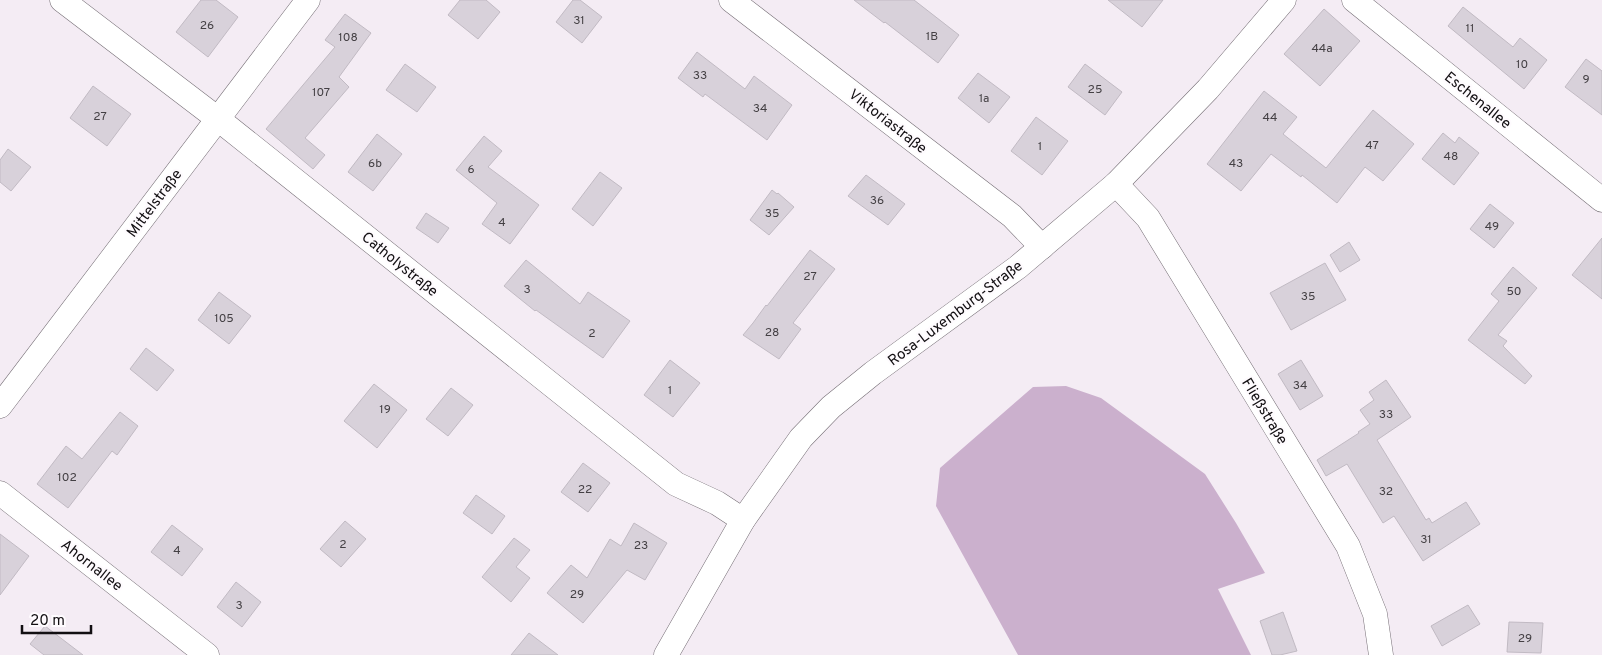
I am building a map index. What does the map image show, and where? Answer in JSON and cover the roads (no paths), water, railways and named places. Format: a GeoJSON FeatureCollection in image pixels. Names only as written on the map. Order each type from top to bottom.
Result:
{"type":"FeatureCollection","features":[{"type":"Feature","properties":{"kind":"street","name":"Catholystraße"},"geometry":{"type":"LineString","coordinates":[[62,0],[218,119],[676,484],[716,503],[743,520]]}},
{"type":"Feature","properties":{"kind":"street","name":"Mittelstraße"},"geometry":{"type":"LineString","coordinates":[[0,406],[308,0]]}},
{"type":"Feature","properties":{"kind":"street","name":"Viktoriastraße"},"geometry":{"type":"LineString","coordinates":[[731,0],[1012,216],[1042,247]]}},
{"type":"Feature","properties":{"kind":"street","name":"Rosa-Luxemburg-Straße"},"geometry":{"type":"LineString","coordinates":[[666,655],[743,520],[801,438],[831,407],[1018,267],[1116,184],[1208,89],[1284,0]]}},
{"type":"Feature","properties":{"kind":"street","name":"Eschenallee"},"geometry":{"type":"LineString","coordinates":[[1354,0],[1602,200]]}},
{"type":"Feature","properties":{"kind":"street","name":"Fließstraße"},"geometry":{"type":"LineString","coordinates":[[1116,184],[1148,218],[1348,546],[1375,614],[1381,655]]}},
{"type":"Feature","properties":{"kind":"street","name":"Ahornallee"},"geometry":{"type":"LineString","coordinates":[[0,493],[207,655]]}}]}
